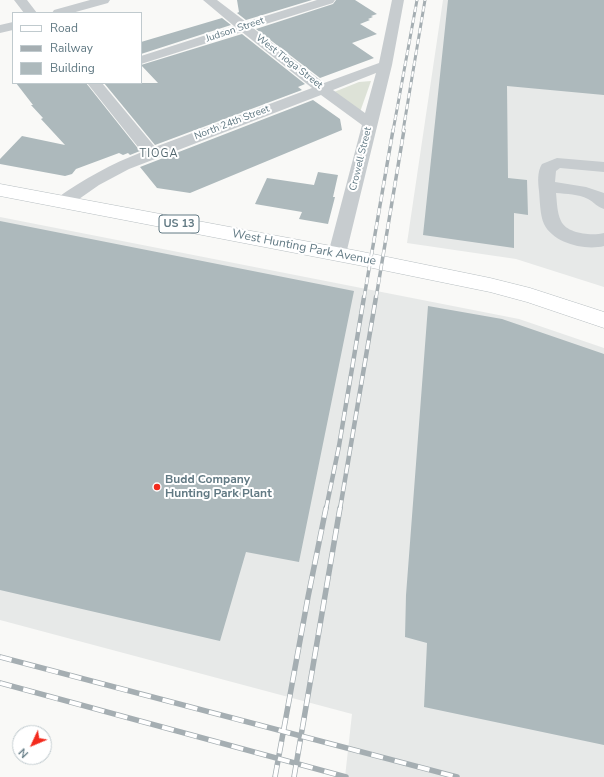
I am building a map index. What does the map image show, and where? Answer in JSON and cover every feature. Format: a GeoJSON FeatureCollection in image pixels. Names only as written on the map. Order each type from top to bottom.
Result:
{"type":"FeatureCollection","features":[{"type":"Feature","properties":{"kind":"main road","name":"West Hunting Park Avenue"},"geometry":{"type":"LineString","coordinates":[[0,190],[337,254],[510,290],[604,320]]}},
{"type":"Feature","properties":{"kind":"street"},"geometry":{"type":"LineString","coordinates":[[20,0],[30,12]]}},
{"type":"Feature","properties":{"kind":"street"},"geometry":{"type":"LineString","coordinates":[[62,12],[104,0]]}},
{"type":"Feature","properties":{"kind":"street","name":"West Tioga Street"},"geometry":{"type":"LineString","coordinates":[[210,0],[322,89],[370,123]]}},
{"type":"Feature","properties":{"kind":"street","name":"Judson Street"},"geometry":{"type":"LineString","coordinates":[[142,60],[329,0]]}},
{"type":"Feature","properties":{"kind":"street","name":"Crowell Street"},"geometry":{"type":"LineString","coordinates":[[337,254],[385,65],[398,0]]}},
{"type":"Feature","properties":{"kind":"street"},"geometry":{"type":"LineString","coordinates":[[0,29],[12,26]]}},
{"type":"Feature","properties":{"kind":"street","name":"North 24th Street"},"geometry":{"type":"LineString","coordinates":[[63,202],[113,170],[385,65]]}},
{"type":"Feature","properties":{"kind":"street"},"geometry":{"type":"LineString","coordinates":[[95,84],[152,154]]}},
{"type":"Feature","properties":{"kind":"street"},"geometry":{"type":"LineString","coordinates":[[604,167],[564,162],[552,164],[546,172],[552,223],[558,229],[582,240],[595,242],[604,239]]}},
{"type":"Feature","properties":{"kind":"street"},"geometry":{"type":"LineString","coordinates":[[547,187],[589,193],[602,199],[604,203]]}},
{"type":"Feature","properties":{"kind":"shaded area"},"geometry":{"type":"Polygon","coordinates":[[[443,0],[604,0],[604,287],[516,259],[407,243],[443,0]]]}},
{"type":"Feature","properties":{"kind":"shaded area"},"geometry":{"type":"Polygon","coordinates":[[[371,81],[360,112],[334,92],[359,82],[371,81]]]}},
{"type":"Feature","properties":{"kind":"shaded area"},"geometry":{"type":"Polygon","coordinates":[[[0,217],[519,319],[604,348],[604,777],[345,777],[352,714],[0,620],[0,217]]]}},
{"type":"Feature","properties":{"kind":"building"},"geometry":{"type":"Polygon","coordinates":[[[237,0],[312,0],[246,20],[237,13],[239,12],[237,0]]]}},
{"type":"Feature","properties":{"kind":"building"},"geometry":{"type":"Polygon","coordinates":[[[336,0],[355,0],[377,14],[371,16],[373,17],[368,19],[370,20],[360,24],[377,34],[352,43],[374,58],[320,78],[256,29],[333,4],[336,0]]]}},
{"type":"Feature","properties":{"kind":"building"},"geometry":{"type":"Polygon","coordinates":[[[448,0],[604,0],[604,95],[507,86],[508,178],[527,180],[528,215],[514,213],[514,248],[423,235],[448,0]]]}},
{"type":"Feature","properties":{"kind":"building"},"geometry":{"type":"Polygon","coordinates":[[[222,18],[231,25],[142,54],[142,42],[222,18]]]}},
{"type":"Feature","properties":{"kind":"building"},"geometry":{"type":"Polygon","coordinates":[[[242,34],[305,84],[298,87],[302,90],[155,145],[105,84],[158,83],[142,65],[242,34]]]}},
{"type":"Feature","properties":{"kind":"building"},"geometry":{"type":"Polygon","coordinates":[[[17,84],[87,84],[140,151],[130,155],[128,153],[123,155],[119,153],[76,169],[72,174],[65,176],[0,164],[0,159],[22,136],[65,145],[41,119],[43,118],[31,105],[33,105],[17,84]]]}},
{"type":"Feature","properties":{"kind":"building"},"geometry":{"type":"Polygon","coordinates":[[[313,100],[340,119],[342,130],[190,193],[157,188],[140,167],[313,100]]]}},
{"type":"Feature","properties":{"kind":"building"},"geometry":{"type":"Polygon","coordinates":[[[318,172],[338,175],[333,197],[335,197],[328,224],[299,219],[302,212],[255,204],[267,178],[314,185],[318,172]]]}},
{"type":"Feature","properties":{"kind":"building","name":"Budd Company Hunting Park Plant"},"geometry":{"type":"Polygon","coordinates":[[[0,221],[354,291],[299,562],[246,552],[220,641],[0,590],[0,221]]]}},
{"type":"Feature","properties":{"kind":"building"},"geometry":{"type":"Polygon","coordinates":[[[428,306],[502,319],[604,354],[604,745],[424,707],[427,643],[405,637],[406,595],[428,306]]]}},
{"type":"Feature","properties":{"kind":"railway"},"geometry":{"type":"LineString","coordinates":[[393,131],[417,0]]}},
{"type":"Feature","properties":{"kind":"railway"},"geometry":{"type":"LineString","coordinates":[[403,131],[425,0]]}},
{"type":"Feature","properties":{"kind":"railway"},"geometry":{"type":"LineString","coordinates":[[364,298],[393,130]]}},
{"type":"Feature","properties":{"kind":"railway"},"geometry":{"type":"LineString","coordinates":[[376,298],[404,130]]}},
{"type":"Feature","properties":{"kind":"railway"},"geometry":{"type":"LineString","coordinates":[[326,509],[339,446],[364,297]]}},
{"type":"Feature","properties":{"kind":"railway"},"geometry":{"type":"LineString","coordinates":[[340,509],[376,297]]}},
{"type":"Feature","properties":{"kind":"railway"},"geometry":{"type":"LineString","coordinates":[[283,731],[326,508]]}},
{"type":"Feature","properties":{"kind":"railway"},"geometry":{"type":"LineString","coordinates":[[301,736],[340,508]]}},
{"type":"Feature","properties":{"kind":"railway"},"geometry":{"type":"LineString","coordinates":[[0,657],[283,731]]}},
{"type":"Feature","properties":{"kind":"railway"},"geometry":{"type":"LineString","coordinates":[[0,683],[278,759]]}},
{"type":"Feature","properties":{"kind":"railway"},"geometry":{"type":"LineString","coordinates":[[278,759],[283,731]]}},
{"type":"Feature","properties":{"kind":"railway"},"geometry":{"type":"LineString","coordinates":[[283,731],[301,736]]}},
{"type":"Feature","properties":{"kind":"railway"},"geometry":{"type":"LineString","coordinates":[[296,764],[301,736]]}},
{"type":"Feature","properties":{"kind":"railway"},"geometry":{"type":"LineString","coordinates":[[301,736],[457,777]]}},
{"type":"Feature","properties":{"kind":"railway"},"geometry":{"type":"LineString","coordinates":[[275,777],[278,759]]}},
{"type":"Feature","properties":{"kind":"railway"},"geometry":{"type":"LineString","coordinates":[[278,759],[296,764]]}},
{"type":"Feature","properties":{"kind":"railway"},"geometry":{"type":"LineString","coordinates":[[294,777],[296,764]]}},
{"type":"Feature","properties":{"kind":"railway"},"geometry":{"type":"LineString","coordinates":[[296,764],[346,777]]}},
{"type":"Feature","properties":{"kind":"place","name":"Budd Company Hunting Park Plant"},"geometry":{"type":"Point","coordinates":[157,487]}},
{"type":"Feature","properties":{"kind":"district","name":"TIOGA"},"geometry":{"type":"Point","coordinates":[159,154]}}]}
